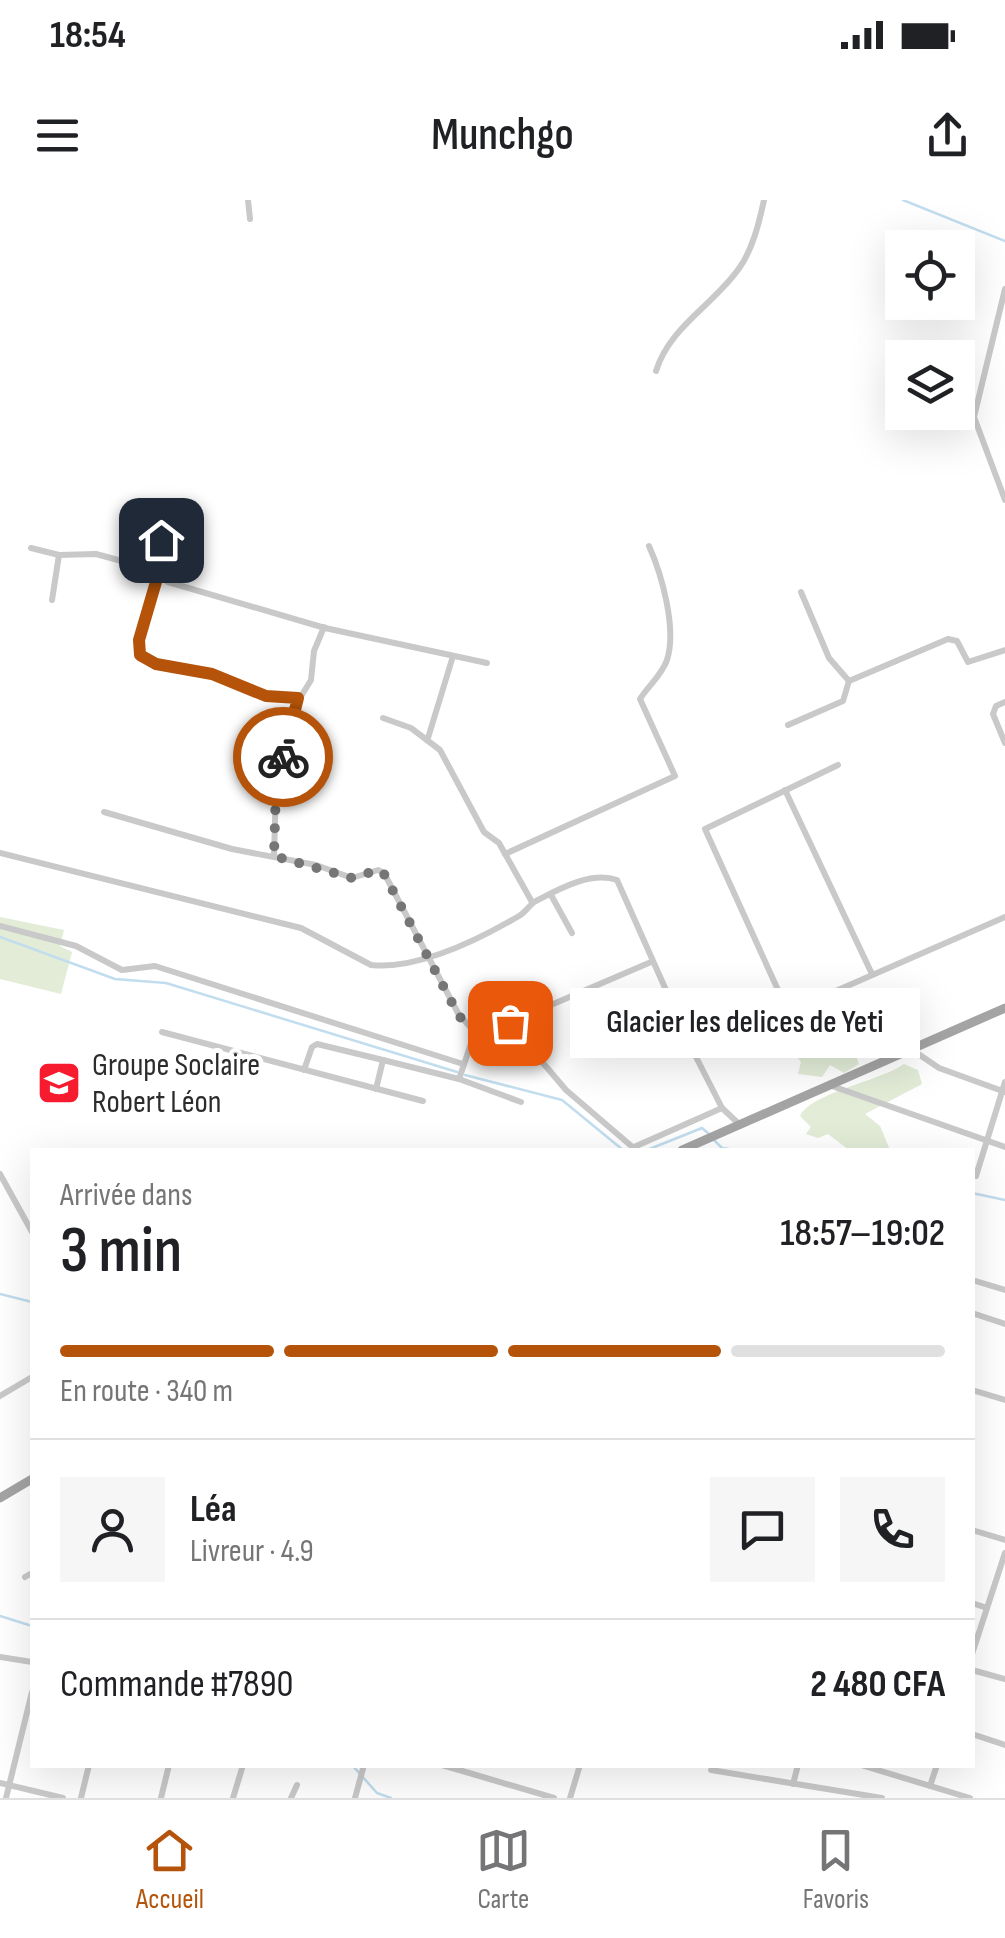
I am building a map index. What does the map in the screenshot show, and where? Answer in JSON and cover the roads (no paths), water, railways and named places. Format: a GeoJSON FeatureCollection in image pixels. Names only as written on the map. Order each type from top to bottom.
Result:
{"type":"FeatureCollection","features":[{"type":"Feature","properties":{"kind":"main road"},"geometry":{"type":"LineString","coordinates":[[686,1148],[1005,1008]]}},
{"type":"Feature","properties":{"kind":"main road"},"geometry":{"type":"LineString","coordinates":[[0,1498],[30,1480]]}},
{"type":"Feature","properties":{"kind":"street"},"geometry":{"type":"LineString","coordinates":[[248,200],[250,219]]}},
{"type":"Feature","properties":{"kind":"street"},"geometry":{"type":"LineString","coordinates":[[656,371],[664,345],[741,266],[752,244],[764,200]]}},
{"type":"Feature","properties":{"kind":"street"},"geometry":{"type":"LineString","coordinates":[[1005,289],[974,417],[1005,500]]}},
{"type":"Feature","properties":{"kind":"street"},"geometry":{"type":"LineString","coordinates":[[161,540],[139,640],[144,660],[212,674],[266,696],[298,698]]}},
{"type":"Feature","properties":{"kind":"street"},"geometry":{"type":"LineString","coordinates":[[505,854],[675,776],[640,699],[667,660],[671,634],[662,576],[649,546]]}},
{"type":"Feature","properties":{"kind":"street"},"geometry":{"type":"LineString","coordinates":[[31,548],[59,554],[96,554],[324,627],[487,663]]}},
{"type":"Feature","properties":{"kind":"street"},"geometry":{"type":"LineString","coordinates":[[52,600],[59,554]]}},
{"type":"Feature","properties":{"kind":"street"},"geometry":{"type":"LineString","coordinates":[[801,592],[829,658],[849,682]]}},
{"type":"Feature","properties":{"kind":"street"},"geometry":{"type":"LineString","coordinates":[[274,856],[276,786],[298,698],[311,680],[314,651],[324,627]]}},
{"type":"Feature","properties":{"kind":"street"},"geometry":{"type":"LineString","coordinates":[[788,725],[843,701],[849,682],[948,639],[957,642],[968,662],[1005,650]]}},
{"type":"Feature","properties":{"kind":"street"},"geometry":{"type":"LineString","coordinates":[[428,738],[453,656]]}},
{"type":"Feature","properties":{"kind":"street"},"geometry":{"type":"LineString","coordinates":[[1005,702],[996,706],[993,714],[1005,743]]}},
{"type":"Feature","properties":{"kind":"street"},"geometry":{"type":"LineString","coordinates":[[383,718],[428,738],[456,774],[484,832],[505,854],[532,902]]}},
{"type":"Feature","properties":{"kind":"street"},"geometry":{"type":"LineString","coordinates":[[788,1012],[705,829],[838,765]]}},
{"type":"Feature","properties":{"kind":"street"},"geometry":{"type":"LineString","coordinates":[[784,790],[872,974]]}},
{"type":"Feature","properties":{"kind":"street"},"geometry":{"type":"LineString","coordinates":[[104,812],[352,878],[378,870],[384,874],[431,956],[459,1016],[475,1032]]}},
{"type":"Feature","properties":{"kind":"street"},"geometry":{"type":"LineString","coordinates":[[0,853],[301,928],[371,965],[402,965],[431,956],[520,916],[532,902],[594,876],[616,880],[694,1053],[722,1108],[739,1124]]}},
{"type":"Feature","properties":{"kind":"street"},"geometry":{"type":"LineString","coordinates":[[551,895],[572,933]]}},
{"type":"Feature","properties":{"kind":"street"},"geometry":{"type":"LineString","coordinates":[[694,1053],[1005,917]]}},
{"type":"Feature","properties":{"kind":"street"},"geometry":{"type":"LineString","coordinates":[[0,926],[76,946],[122,970],[154,966],[463,1064]]}},
{"type":"Feature","properties":{"kind":"street"},"geometry":{"type":"LineString","coordinates":[[475,1032],[510,1023],[651,962]]}},
{"type":"Feature","properties":{"kind":"street"},"geometry":{"type":"LineString","coordinates":[[510,1023],[566,1090],[634,1148]]}},
{"type":"Feature","properties":{"kind":"street"},"geometry":{"type":"LineString","coordinates":[[162,1032],[423,1100]]}},
{"type":"Feature","properties":{"kind":"street"},"geometry":{"type":"LineString","coordinates":[[459,1079],[475,1032]]}},
{"type":"Feature","properties":{"kind":"street"},"geometry":{"type":"LineString","coordinates":[[304,1070],[317,1044],[459,1079],[521,1102]]}},
{"type":"Feature","properties":{"kind":"street"},"geometry":{"type":"LineString","coordinates":[[911,1049],[939,1068],[1004,1088],[976,1176]]}},
{"type":"Feature","properties":{"kind":"street"},"geometry":{"type":"LineString","coordinates":[[376,1089],[383,1060]]}},
{"type":"Feature","properties":{"kind":"street"},"geometry":{"type":"LineString","coordinates":[[828,1084],[1005,1147]]}},
{"type":"Feature","properties":{"kind":"street"},"geometry":{"type":"LineString","coordinates":[[637,1148],[722,1108]]}},
{"type":"Feature","properties":{"kind":"street"},"geometry":{"type":"LineString","coordinates":[[0,1174],[30,1228]]}},
{"type":"Feature","properties":{"kind":"street"},"geometry":{"type":"LineString","coordinates":[[975,1281],[1005,1290]]}},
{"type":"Feature","properties":{"kind":"street"},"geometry":{"type":"LineString","coordinates":[[975,1315],[1005,1324]]}},
{"type":"Feature","properties":{"kind":"street"},"geometry":{"type":"LineString","coordinates":[[2,1391],[30,1379]]}},
{"type":"Feature","properties":{"kind":"street"},"geometry":{"type":"LineString","coordinates":[[975,1391],[1005,1400]]}},
{"type":"Feature","properties":{"kind":"street"},"geometry":{"type":"LineString","coordinates":[[975,1531],[1005,1540]]}},
{"type":"Feature","properties":{"kind":"street"},"geometry":{"type":"LineString","coordinates":[[975,1645],[1005,1554]]}},
{"type":"Feature","properties":{"kind":"street"},"geometry":{"type":"LineString","coordinates":[[975,1604],[987,1608]]}},
{"type":"Feature","properties":{"kind":"street"},"geometry":{"type":"LineString","coordinates":[[0,1658],[30,1662]]}},
{"type":"Feature","properties":{"kind":"street"},"geometry":{"type":"LineString","coordinates":[[975,1671],[1005,1680]]}},
{"type":"Feature","properties":{"kind":"street"},"geometry":{"type":"LineString","coordinates":[[6,1798],[4,1784],[30,1699]]}},
{"type":"Feature","properties":{"kind":"street"},"geometry":{"type":"LineString","coordinates":[[975,1735],[1005,1744]]}},
{"type":"Feature","properties":{"kind":"street"},"geometry":{"type":"LineString","coordinates":[[81,1798],[87,1768]]}},
{"type":"Feature","properties":{"kind":"street"},"geometry":{"type":"LineString","coordinates":[[161,1798],[167,1768]]}},
{"type":"Feature","properties":{"kind":"street"},"geometry":{"type":"LineString","coordinates":[[234,1798],[242,1768]]}},
{"type":"Feature","properties":{"kind":"street"},"geometry":{"type":"LineString","coordinates":[[355,1798],[363,1768]]}},
{"type":"Feature","properties":{"kind":"street"},"geometry":{"type":"LineString","coordinates":[[452,1768],[554,1798]]}},
{"type":"Feature","properties":{"kind":"street"},"geometry":{"type":"LineString","coordinates":[[570,1798],[579,1768]]}},
{"type":"Feature","properties":{"kind":"street"},"geometry":{"type":"LineString","coordinates":[[792,1784],[797,1768]]}},
{"type":"Feature","properties":{"kind":"street"},"geometry":{"type":"LineString","coordinates":[[871,1768],[970,1798]]}},
{"type":"Feature","properties":{"kind":"street"},"geometry":{"type":"LineString","coordinates":[[930,1786],[936,1768]]}},
{"type":"Feature","properties":{"kind":"street"},"geometry":{"type":"LineString","coordinates":[[711,1770],[882,1798]]}},
{"type":"Feature","properties":{"kind":"street"},"geometry":{"type":"LineString","coordinates":[[4,1784],[63,1798]]}},
{"type":"Feature","properties":{"kind":"street"},"geometry":{"type":"LineString","coordinates":[[291,1798],[297,1785]]}},
{"type":"Feature","properties":{"kind":"waterway"},"geometry":{"type":"LineString","coordinates":[[903,200],[1005,241]]}},
{"type":"Feature","properties":{"kind":"waterway"},"geometry":{"type":"LineString","coordinates":[[0,937],[115,979],[166,983],[457,1072]]}},
{"type":"Feature","properties":{"kind":"waterway"},"geometry":{"type":"LineString","coordinates":[[465,1075],[562,1100],[621,1148]]}},
{"type":"Feature","properties":{"kind":"waterway"},"geometry":{"type":"LineString","coordinates":[[652,1148],[702,1128],[709,1134]]}},
{"type":"Feature","properties":{"kind":"waterway"},"geometry":{"type":"LineString","coordinates":[[714,1140],[722,1148]]}},
{"type":"Feature","properties":{"kind":"waterway"},"geometry":{"type":"LineString","coordinates":[[975,1194],[1005,1200]]}},
{"type":"Feature","properties":{"kind":"waterway"},"geometry":{"type":"LineString","coordinates":[[0,1294],[30,1302]]}},
{"type":"Feature","properties":{"kind":"waterway"},"geometry":{"type":"LineString","coordinates":[[0,1616],[30,1625]]}},
{"type":"Feature","properties":{"kind":"waterway"},"geometry":{"type":"LineString","coordinates":[[355,1768],[377,1793],[391,1798]]}},
{"type":"Feature","properties":{"kind":"place","name":"Glacier les delices de Yeti"},"geometry":{"type":"Point","coordinates":[510,1023]}},
{"type":"Feature","properties":{"kind":"place","name":"Groupe Soclaire Robert Léon"},"geometry":{"type":"Point","coordinates":[59,1083]}}]}
